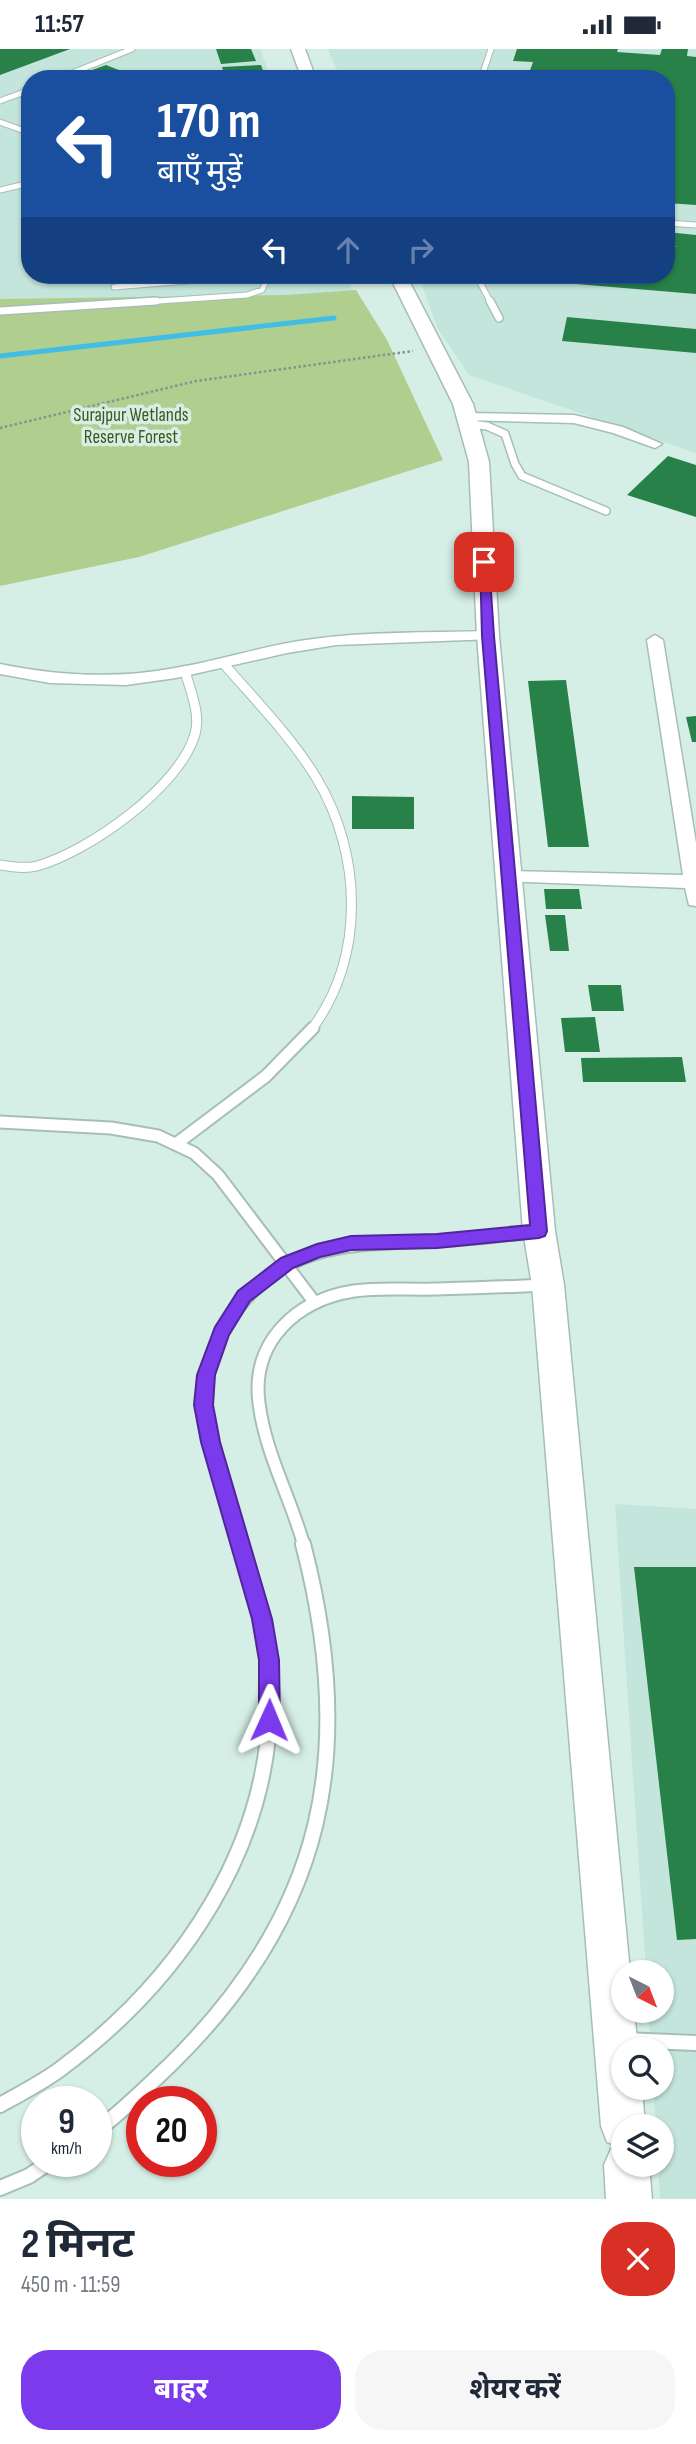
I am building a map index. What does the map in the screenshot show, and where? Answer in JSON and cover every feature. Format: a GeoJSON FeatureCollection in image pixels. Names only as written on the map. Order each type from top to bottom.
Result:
{"type":"FeatureCollection","features":[{"type":"Feature","properties":{"kind":"main road"},"geometry":{"type":"LineString","coordinates":[[298,49],[306,70]]}},
{"type":"Feature","properties":{"kind":"main road"},"geometry":{"type":"LineString","coordinates":[[402,284],[435,348],[468,421],[479,462],[488,636],[539,1231],[548,1285],[616,2037]]}},
{"type":"Feature","properties":{"kind":"main road"},"geometry":{"type":"LineString","coordinates":[[627,2177],[629,2199]]}},
{"type":"Feature","properties":{"kind":"street"},"geometry":{"type":"LineString","coordinates":[[468,421],[574,419],[618,430],[655,444]]}},
{"type":"Feature","properties":{"kind":"street"},"geometry":{"type":"LineString","coordinates":[[0,669],[31,676],[103,681],[147,679],[278,648],[320,642],[488,636]]}},
{"type":"Feature","properties":{"kind":"street"},"geometry":{"type":"LineString","coordinates":[[509,877],[695,888],[654,640]]}},
{"type":"Feature","properties":{"kind":"lane"},"geometry":{"type":"LineString","coordinates":[[80,70],[132,49]]}},
{"type":"Feature","properties":{"kind":"lane"},"geometry":{"type":"LineString","coordinates":[[484,70],[491,49]]}},
{"type":"Feature","properties":{"kind":"lane"},"geometry":{"type":"LineString","coordinates":[[0,101],[21,93]]}},
{"type":"Feature","properties":{"kind":"lane"},"geometry":{"type":"LineString","coordinates":[[2,124],[21,130]]}},
{"type":"Feature","properties":{"kind":"lane"},"geometry":{"type":"LineString","coordinates":[[0,190],[21,185]]}},
{"type":"Feature","properties":{"kind":"lane"},"geometry":{"type":"LineString","coordinates":[[675,224],[696,225]]}},
{"type":"Feature","properties":{"kind":"lane"},"geometry":{"type":"LineString","coordinates":[[114,287],[151,284]]}},
{"type":"Feature","properties":{"kind":"lane"},"geometry":{"type":"LineString","coordinates":[[0,311],[247,295],[262,290],[265,284]]}},
{"type":"Feature","properties":{"kind":"lane"},"geometry":{"type":"LineString","coordinates":[[481,284],[499,318]]}},
{"type":"Feature","properties":{"kind":"lane"},"geometry":{"type":"LineString","coordinates":[[468,421],[501,428],[507,433],[515,467],[522,475],[606,511]]}},
{"type":"Feature","properties":{"kind":"lane"},"geometry":{"type":"LineString","coordinates":[[176,1144],[259,1079],[312,1029],[332,993],[349,946],[350,862],[340,821],[307,762],[223,663]]}},
{"type":"Feature","properties":{"kind":"lane"},"geometry":{"type":"LineString","coordinates":[[0,865],[35,867],[83,848],[157,790],[176,769],[195,734],[197,722],[185,671]]}},
{"type":"Feature","properties":{"kind":"lane"},"geometry":{"type":"LineString","coordinates":[[0,1122],[111,1128],[158,1136],[194,1153],[218,1175],[315,1303]]}},
{"type":"Feature","properties":{"kind":"lane"},"geometry":{"type":"LineString","coordinates":[[0,2105],[58,2071],[113,2026],[162,1979],[198,1932],[227,1882],[250,1829],[263,1781],[268,1745],[269,1660],[262,1619],[210,1442],[204,1405],[206,1375],[221,1332],[244,1296],[287,1263],[317,1251],[351,1243],[437,1241],[539,1231]]}},
{"type":"Feature","properties":{"kind":"lane"},"geometry":{"type":"LineString","coordinates":[[112,2117],[189,2047],[251,1973],[278,1924],[307,1860],[323,1783],[326,1719],[322,1651],[310,1570],[297,1522],[262,1426],[257,1378],[263,1357],[275,1333],[315,1303],[348,1292],[548,1285]]}},
{"type":"Feature","properties":{"kind":"lane"},"geometry":{"type":"LineString","coordinates":[[674,2042],[696,2043]]}},
{"type":"Feature","properties":{"kind":"lane"},"geometry":{"type":"LineString","coordinates":[[0,2188],[27,2177]]}},
{"type":"Feature","properties":{"kind":"path"},"geometry":{"type":"LineString","coordinates":[[0,428],[219,377],[435,348]]}},
{"type":"Feature","properties":{"kind":"shaded area"},"geometry":{"type":"Polygon","coordinates":[[[0,49],[260,49],[268,70],[21,70],[21,284],[350,284],[357,303],[0,335],[0,49]]]}},
{"type":"Feature","properties":{"kind":"shaded area"},"geometry":{"type":"Polygon","coordinates":[[[328,49],[696,49],[696,453],[469,375],[438,329],[421,284],[675,284],[675,70],[336,70],[328,49]]]}},
{"type":"Feature","properties":{"kind":"shaded area"},"geometry":{"type":"Polygon","coordinates":[[[615,1504],[696,1509],[696,2199],[660,2199],[659,2177],[674,2177],[674,2114],[655,2114],[654,2100],[674,2100],[674,2037],[650,2037],[649,2023],[674,2023],[674,1960],[645,1960],[615,1504]]]}},
{"type":"Feature","properties":{"kind":"green space","name":"Surajpur Wetlands Reserve Forest"},"geometry":{"type":"Polygon","coordinates":[[[356,290],[387,340],[443,460],[139,557],[0,586],[0,299],[288,295],[356,290]]]}},
{"type":"Feature","properties":{"kind":"building"},"geometry":{"type":"Polygon","coordinates":[[[0,49],[70,49],[0,75],[0,49]]]}},
{"type":"Feature","properties":{"kind":"building"},"geometry":{"type":"Polygon","coordinates":[[[216,49],[251,49],[256,61],[221,64],[216,49]]]}},
{"type":"Feature","properties":{"kind":"building"},"geometry":{"type":"Polygon","coordinates":[[[517,49],[618,49],[617,52],[660,55],[662,49],[688,49],[687,56],[696,57],[696,205],[675,204],[675,70],[530,70],[533,62],[513,61],[517,49]]]}},
{"type":"Feature","properties":{"kind":"building"},"geometry":{"type":"Polygon","coordinates":[[[106,65],[119,70],[92,70],[106,65]]]}},
{"type":"Feature","properties":{"kind":"building"},"geometry":{"type":"Polygon","coordinates":[[[261,65],[263,70],[223,70],[222,67],[261,65]]]}},
{"type":"Feature","properties":{"kind":"building"},"geometry":{"type":"Polygon","coordinates":[[[675,233],[696,235],[696,294],[576,284],[675,284],[675,247],[679,247],[675,247],[675,233]]]}},
{"type":"Feature","properties":{"kind":"building"},"geometry":{"type":"Polygon","coordinates":[[[567,317],[696,329],[696,353],[562,341],[567,317]]]}},
{"type":"Feature","properties":{"kind":"building"},"geometry":{"type":"Polygon","coordinates":[[[668,456],[696,465],[696,517],[627,495],[668,456]]]}},
{"type":"Feature","properties":{"kind":"building"},"geometry":{"type":"Polygon","coordinates":[[[566,680],[589,847],[548,847],[528,681],[566,680]]]}},
{"type":"Feature","properties":{"kind":"building"},"geometry":{"type":"Polygon","coordinates":[[[696,716],[696,742],[692,742],[686,717],[696,716]]]}},
{"type":"Feature","properties":{"kind":"building"},"geometry":{"type":"Polygon","coordinates":[[[352,796],[414,797],[414,829],[352,829],[352,796]]]}},
{"type":"Feature","properties":{"kind":"building"},"geometry":{"type":"Polygon","coordinates":[[[544,889],[579,889],[582,909],[546,909],[544,889]]]}},
{"type":"Feature","properties":{"kind":"building"},"geometry":{"type":"Polygon","coordinates":[[[545,915],[565,915],[569,951],[550,951],[545,915]]]}},
{"type":"Feature","properties":{"kind":"building"},"geometry":{"type":"Polygon","coordinates":[[[588,985],[621,985],[624,1011],[592,1011],[588,985]]]}},
{"type":"Feature","properties":{"kind":"building"},"geometry":{"type":"Polygon","coordinates":[[[595,1017],[600,1052],[565,1052],[561,1018],[595,1017]]]}},
{"type":"Feature","properties":{"kind":"building"},"geometry":{"type":"Polygon","coordinates":[[[682,1057],[686,1082],[583,1082],[581,1058],[682,1057]]]}},
{"type":"Feature","properties":{"kind":"building"},"geometry":{"type":"Polygon","coordinates":[[[634,1567],[696,1567],[696,1939],[677,1940],[634,1567]]]}},
{"type":"Feature","properties":{"kind":"waterway"},"geometry":{"type":"LineString","coordinates":[[0,356],[334,318]]}},
{"type":"Feature","properties":{"kind":"route"},"geometry":{"type":"LineString","coordinates":[[269,1720],[269,1660],[262,1619],[210,1442],[204,1405],[206,1375],[221,1332],[244,1296],[287,1263],[317,1251],[351,1243],[437,1241],[539,1231],[508,884],[484,562]]}}]}
